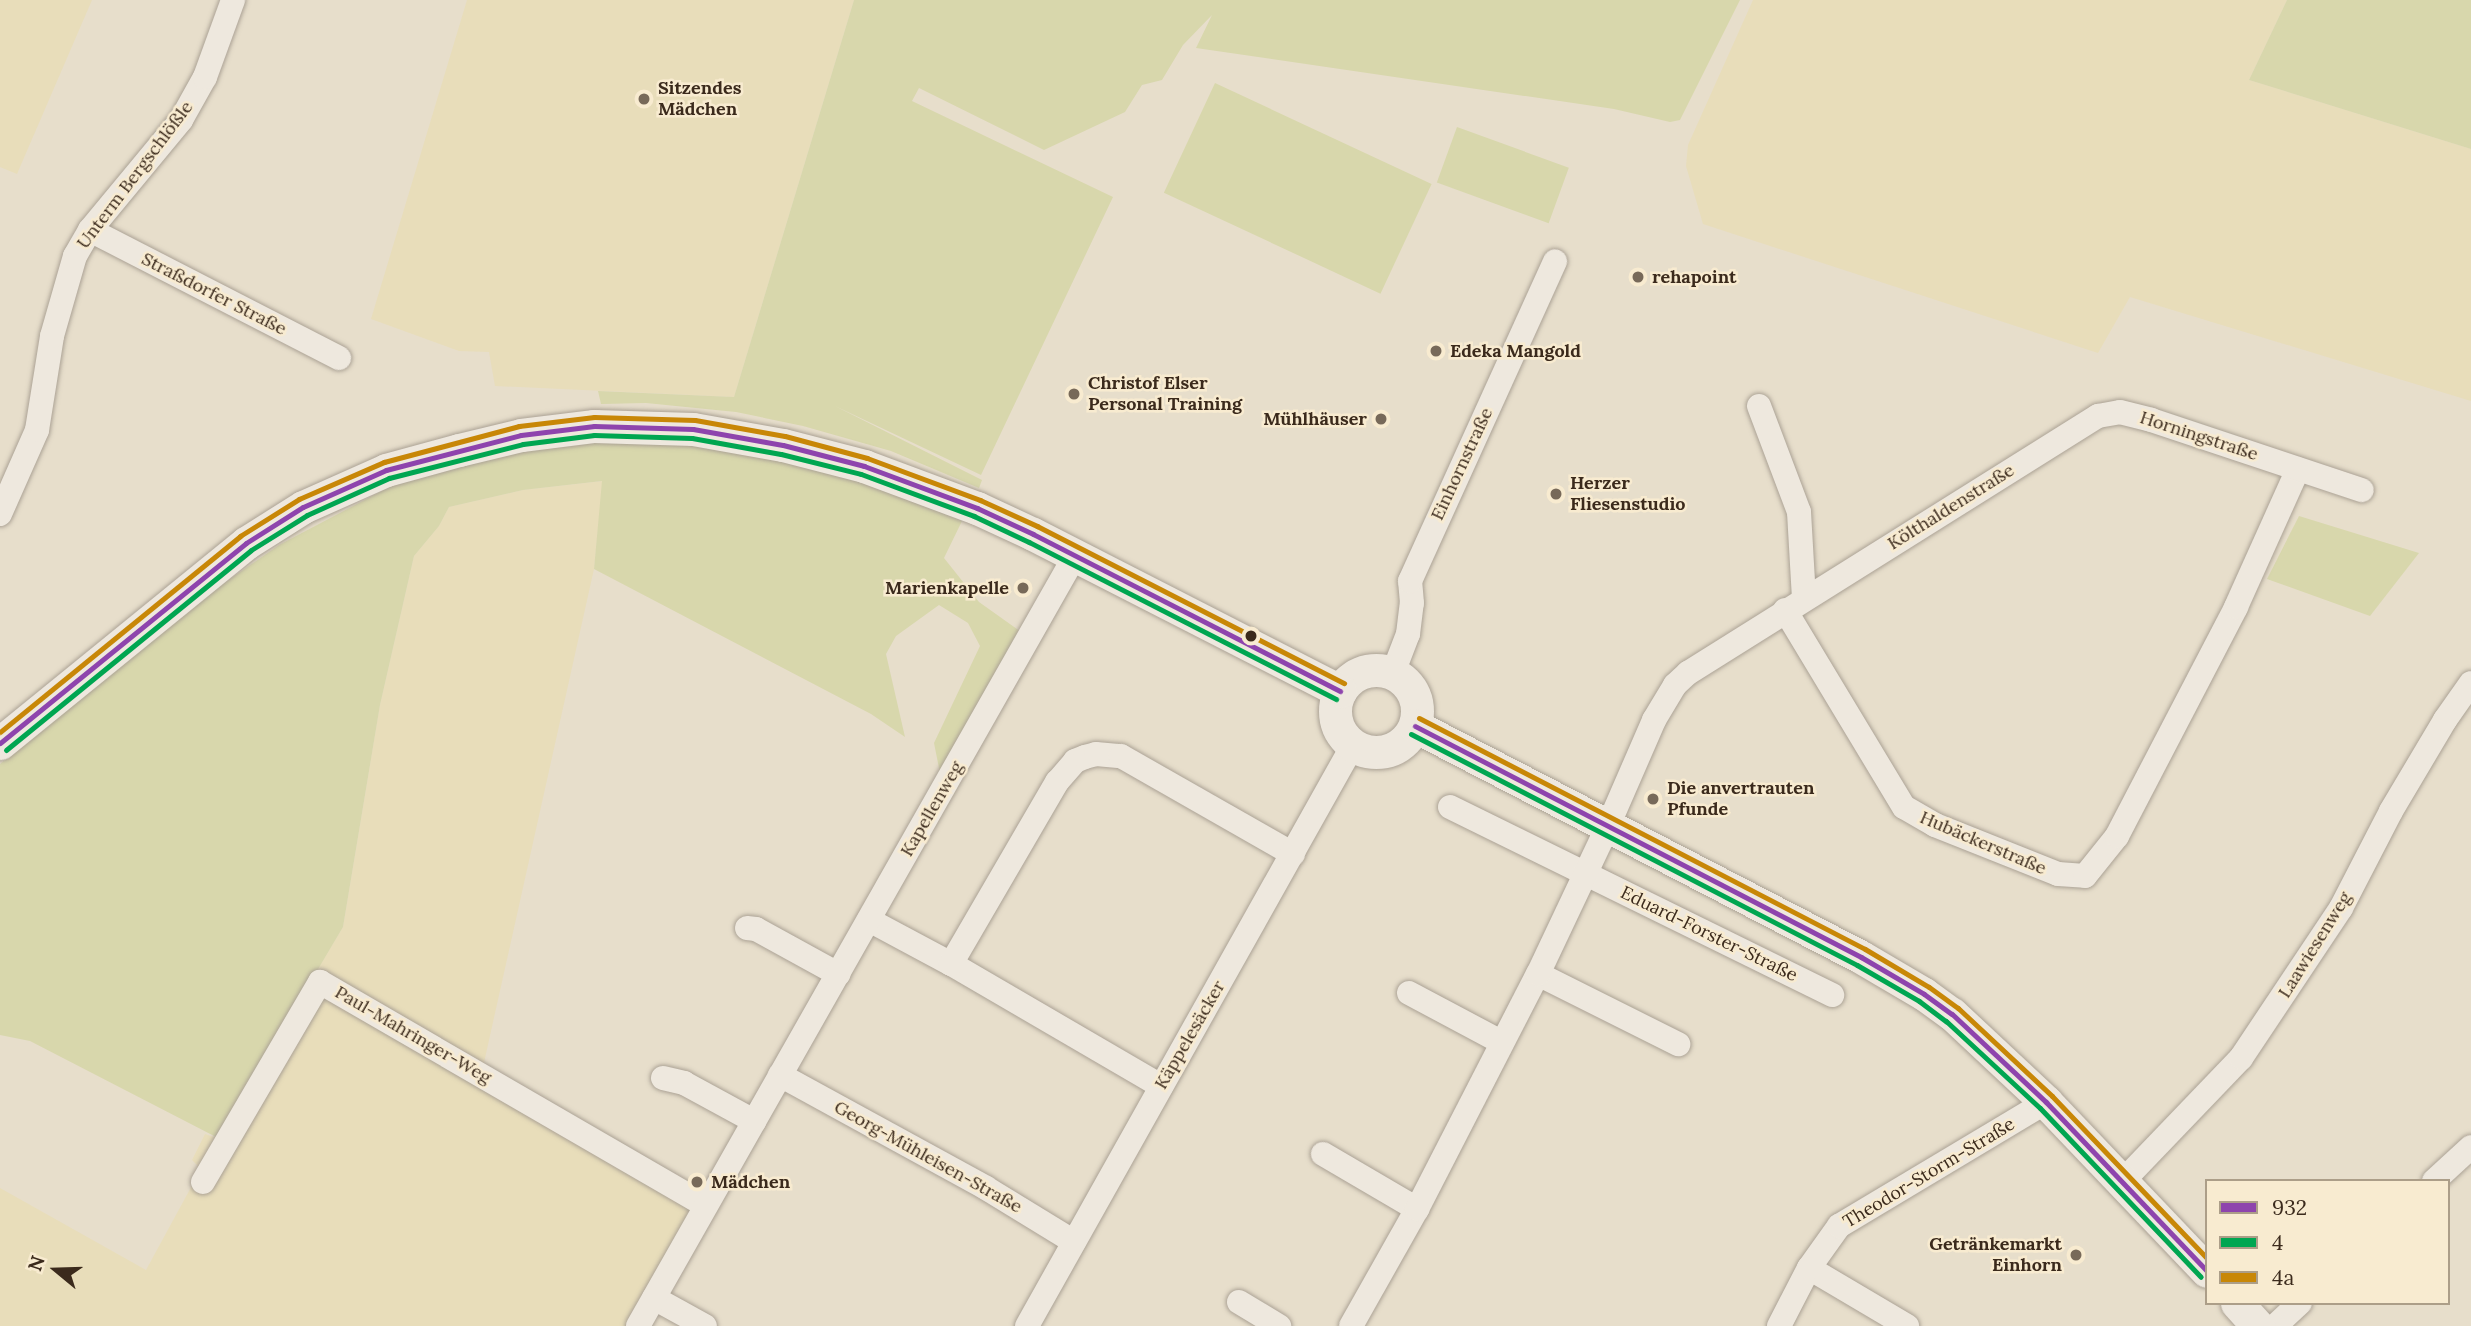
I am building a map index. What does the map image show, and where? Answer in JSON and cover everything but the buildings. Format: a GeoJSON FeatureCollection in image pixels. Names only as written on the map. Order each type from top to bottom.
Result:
{"type":"FeatureCollection","features":[{"type":"Feature","properties":{"kind":"main road"},"geometry":{"type":"LineString","coordinates":[[0,743],[246,543],[303,507],[386,470],[521,435],[594,426],[693,429],[783,445],[864,466],[977,508],[1076,554],[1340,691]]}},
{"type":"Feature","properties":{"kind":"main road"},"geometry":{"type":"LineString","coordinates":[[1376,669],[1393,673],[1411,687],[1417,700],[1415,726],[1408,738],[1384,752],[1370,752],[1353,745],[1338,727],[1335,714],[1340,691],[1351,677],[1363,671],[1376,669]]}},
{"type":"Feature","properties":{"kind":"main road"},"geometry":{"type":"LineString","coordinates":[[1415,726],[1891,972],[1952,1014],[2046,1102],[2205,1269]]}},
{"type":"Feature","properties":{"kind":"main road"},"geometry":{"type":"LineString","coordinates":[[2239,1305],[2258,1326]]}},
{"type":"Feature","properties":{"kind":"street","name":"Unterm Bergschlößle"},"geometry":{"type":"LineString","coordinates":[[0,514],[37,430],[52,336],[75,256],[90,230],[181,120],[205,77],[233,0]]}},
{"type":"Feature","properties":{"kind":"street","name":"Straßdorfer Straße"},"geometry":{"type":"LineString","coordinates":[[90,230],[339,358]]}},
{"type":"Feature","properties":{"kind":"street","name":"Einhornstraße"},"geometry":{"type":"LineString","coordinates":[[1393,673],[1408,634],[1412,603],[1410,581],[1555,261]]}},
{"type":"Feature","properties":{"kind":"street"},"geometry":{"type":"LineString","coordinates":[[1759,406],[1800,512],[1795,604]]}},
{"type":"Feature","properties":{"kind":"street","name":"Horningstraße"},"geometry":{"type":"LineString","coordinates":[[2098,416],[2120,412],[2151,420],[2362,489]]}},
{"type":"Feature","properties":{"kind":"street","name":"Költhaldenstraße"},"geometry":{"type":"LineString","coordinates":[[1608,826],[1654,720],[1675,685],[1795,604],[2098,416]]}},
{"type":"Feature","properties":{"kind":"street","name":"Hubäckerstraße"},"geometry":{"type":"LineString","coordinates":[[1795,604],[1904,807],[1935,825],[2059,874],[2085,876],[2117,836],[2235,607],[2283,507],[2298,469]]}},
{"type":"Feature","properties":{"kind":"street","name":"Kapellenweg"},"geometry":{"type":"LineString","coordinates":[[838,974],[1076,554]]}},
{"type":"Feature","properties":{"kind":"street","name":"Laawiesenweg"},"geometry":{"type":"LineString","coordinates":[[2123,1181],[2241,1058],[2341,908],[2391,811],[2445,720],[2471,683]]}},
{"type":"Feature","properties":{"kind":"street","name":"Käppelesäcker"},"geometry":{"type":"LineString","coordinates":[[1027,1326],[1353,745]]}},
{"type":"Feature","properties":{"kind":"street"},"geometry":{"type":"LineString","coordinates":[[951,964],[1057,782],[1075,761],[1085,757],[1096,754],[1121,756],[1293,854]]}},
{"type":"Feature","properties":{"kind":"street","name":"Eduard-Forster-Straße"},"geometry":{"type":"LineString","coordinates":[[1450,807],[1832,995]]}},
{"type":"Feature","properties":{"kind":"street"},"geometry":{"type":"LineString","coordinates":[[1350,1326],[1417,1209],[1538,974],[1608,826]]}},
{"type":"Feature","properties":{"kind":"street"},"geometry":{"type":"LineString","coordinates":[[869,920],[951,964],[1161,1086]]}},
{"type":"Feature","properties":{"kind":"street"},"geometry":{"type":"LineString","coordinates":[[638,1326],[838,974],[756,929],[747,928]]}},
{"type":"Feature","properties":{"kind":"street"},"geometry":{"type":"LineString","coordinates":[[1538,974],[1678,1044]]}},
{"type":"Feature","properties":{"kind":"street","name":"Paul-Mahringer-Weg"},"geometry":{"type":"LineString","coordinates":[[204,1182],[320,982],[705,1205]]}},
{"type":"Feature","properties":{"kind":"street"},"geometry":{"type":"LineString","coordinates":[[1409,993],[1502,1042]]}},
{"type":"Feature","properties":{"kind":"street","name":"Georg-Mühleisen-Straße"},"geometry":{"type":"LineString","coordinates":[[780,1075],[986,1188],[1074,1242]]}},
{"type":"Feature","properties":{"kind":"street"},"geometry":{"type":"LineString","coordinates":[[663,1077],[684,1083],[754,1121]]}},
{"type":"Feature","properties":{"kind":"street","name":"Theodor-Storm-Straße"},"geometry":{"type":"LineString","coordinates":[[1779,1326],[1809,1269],[1839,1226],[2046,1102]]}},
{"type":"Feature","properties":{"kind":"street"},"geometry":{"type":"LineString","coordinates":[[2436,1179],[2471,1147]]}},
{"type":"Feature","properties":{"kind":"street"},"geometry":{"type":"LineString","coordinates":[[1323,1154],[1417,1209]]}},
{"type":"Feature","properties":{"kind":"street"},"geometry":{"type":"LineString","coordinates":[[1809,1269],[1907,1326]]}},
{"type":"Feature","properties":{"kind":"street"},"geometry":{"type":"LineString","coordinates":[[654,1298],[705,1326]]}},
{"type":"Feature","properties":{"kind":"street"},"geometry":{"type":"LineString","coordinates":[[1239,1302],[1279,1326]]}},
{"type":"Feature","properties":{"kind":"street"},"geometry":{"type":"LineString","coordinates":[[2275,1326],[2298,1305]]}},
{"type":"Feature","properties":{"kind":"shaded area"},"geometry":{"type":"Polygon","coordinates":[[[0,0],[92,0],[17,174],[0,167],[0,0]]]}},
{"type":"Feature","properties":{"kind":"shaded area"},"geometry":{"type":"Polygon","coordinates":[[[467,0],[854,0],[734,397],[495,386],[489,352],[459,351],[371,319],[467,0]]]}},
{"type":"Feature","properties":{"kind":"shaded area"},"geometry":{"type":"Polygon","coordinates":[[[1753,0],[2287,0],[2249,80],[2471,149],[2471,401],[2130,297],[2098,353],[1703,224],[1686,166],[1688,145],[1753,0]]]}},
{"type":"Feature","properties":{"kind":"shaded area"},"geometry":{"type":"Polygon","coordinates":[[[603,481],[594,569],[479,1085],[693,1209],[626,1326],[0,1326],[0,1188],[146,1270],[201,1169],[192,1160],[205,1134],[217,1138],[343,927],[380,705],[414,556],[439,526],[449,507],[523,490],[603,481]]]}},
{"type":"Feature","properties":{"kind":"green space"},"geometry":{"type":"Polygon","coordinates":[[[854,0],[1740,0],[1680,120],[1670,122],[1614,109],[1196,48],[1212,15],[1183,45],[1162,80],[1142,85],[1125,112],[1044,150],[919,88],[912,101],[1113,197],[981,475],[835,406],[982,480],[979,488],[891,451],[803,426],[736,412],[646,403],[601,404],[598,391],[734,397],[854,0]]]}},
{"type":"Feature","properties":{"kind":"green space"},"geometry":{"type":"Polygon","coordinates":[[[2287,0],[2471,0],[2471,149],[2249,80],[2287,0]]]}},
{"type":"Feature","properties":{"kind":"green space"},"geometry":{"type":"Polygon","coordinates":[[[1215,83],[1432,184],[1380,294],[1164,193],[1215,83]]]}},
{"type":"Feature","properties":{"kind":"green space"},"geometry":{"type":"Polygon","coordinates":[[[1457,127],[1569,168],[1549,223],[1437,182],[1457,127]]]}},
{"type":"Feature","properties":{"kind":"green space"},"geometry":{"type":"Polygon","coordinates":[[[676,441],[804,462],[892,492],[962,521],[944,558],[979,602],[1024,634],[942,783],[934,743],[980,646],[968,623],[939,605],[896,636],[886,654],[905,737],[871,714],[594,569],[602,481],[523,490],[449,507],[439,526],[414,556],[380,705],[343,927],[218,1138],[30,1041],[0,1035],[0,764],[210,593],[279,545],[395,484],[548,444],[676,441]]]}},
{"type":"Feature","properties":{"kind":"green space"},"geometry":{"type":"Polygon","coordinates":[[[2299,516],[2419,553],[2370,616],[2267,579],[2299,516]]]}},
{"type":"Feature","properties":{"kind":"transit line","name":"4a"},"geometry":{"type":"LineString","coordinates":[[0,732],[240,536],[299,499],[384,462],[519,426],[594,417],[695,420],[785,436],[867,458],[980,500],[1037,526],[1344,683]]}},
{"type":"Feature","properties":{"kind":"transit line","name":"932"},"geometry":{"type":"LineString","coordinates":[[0,743],[246,543],[303,507],[386,470],[521,435],[594,426],[693,429],[783,445],[864,466],[977,508],[1033,534],[1340,691]]}},
{"type":"Feature","properties":{"kind":"transit line","name":"4"},"geometry":{"type":"LineString","coordinates":[[6,750],[251,550],[307,515],[389,478],[523,444],[594,435],[692,438],[781,454],[861,474],[974,516],[1029,542],[1336,699]]}},
{"type":"Feature","properties":{"kind":"transit line","name":"4a"},"geometry":{"type":"LineString","coordinates":[[1419,718],[1865,949],[1929,987],[1958,1008],[2052,1096],[2205,1256]]}},
{"type":"Feature","properties":{"kind":"transit line","name":"932"},"geometry":{"type":"LineString","coordinates":[[1415,726],[1861,957],[1924,994],[1952,1014],[2046,1102],[2205,1269]]}},
{"type":"Feature","properties":{"kind":"transit line","name":"4"},"geometry":{"type":"LineString","coordinates":[[1411,734],[1857,965],[1919,1001],[1946,1021],[2040,1108],[2201,1277]]}},
{"type":"Feature","properties":{"kind":"place","name":"Sitzendes Mädchen"},"geometry":{"type":"Point","coordinates":[644,99]}},
{"type":"Feature","properties":{"kind":"place","name":"rehapoint"},"geometry":{"type":"Point","coordinates":[1638,277]}},
{"type":"Feature","properties":{"kind":"place","name":"Edeka Mangold"},"geometry":{"type":"Point","coordinates":[1436,351]}},
{"type":"Feature","properties":{"kind":"place","name":"Christof Elser Personal Training"},"geometry":{"type":"Point","coordinates":[1074,394]}},
{"type":"Feature","properties":{"kind":"place","name":"Mühlhäuser"},"geometry":{"type":"Point","coordinates":[1381,419]}},
{"type":"Feature","properties":{"kind":"place","name":"Herzer Fliesenstudio"},"geometry":{"type":"Point","coordinates":[1556,494]}},
{"type":"Feature","properties":{"kind":"place","name":"Marienkapelle"},"geometry":{"type":"Point","coordinates":[1023,588]}},
{"type":"Feature","properties":{"kind":"place","name":"Die anvertrauten Pfunde"},"geometry":{"type":"Point","coordinates":[1653,799]}},
{"type":"Feature","properties":{"kind":"place","name":"Mädchen"},"geometry":{"type":"Point","coordinates":[697,1182]}},
{"type":"Feature","properties":{"kind":"place","name":"Getränkemarkt Einhorn"},"geometry":{"type":"Point","coordinates":[2076,1255]}}]}
